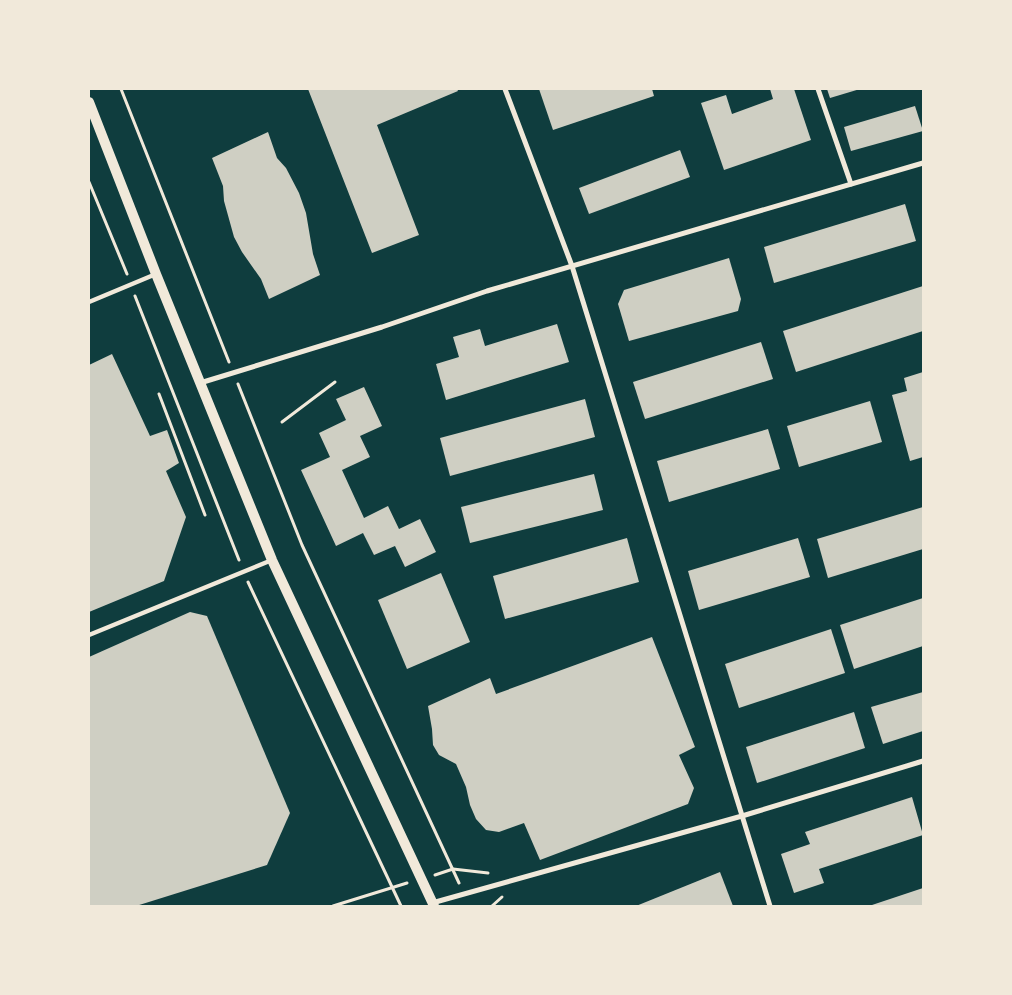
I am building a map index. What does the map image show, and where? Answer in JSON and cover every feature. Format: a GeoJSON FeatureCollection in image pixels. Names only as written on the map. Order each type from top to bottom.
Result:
{"type":"FeatureCollection","features":[{"type":"Feature","properties":{"kind":"main road"},"geometry":{"type":"LineString","coordinates":[[89,102],[156,274],[272,560],[430,905]]}},
{"type":"Feature","properties":{"kind":"street"},"geometry":{"type":"LineString","coordinates":[[505,89],[572,266],[770,906]]}},
{"type":"Feature","properties":{"kind":"street"},"geometry":{"type":"LineString","coordinates":[[818,89],[851,184]]}},
{"type":"Feature","properties":{"kind":"street"},"geometry":{"type":"LineString","coordinates":[[200,383],[382,327],[487,291],[923,163]]}},
{"type":"Feature","properties":{"kind":"street"},"geometry":{"type":"LineString","coordinates":[[89,302],[156,274]]}},
{"type":"Feature","properties":{"kind":"street"},"geometry":{"type":"LineString","coordinates":[[89,635],[272,560]]}},
{"type":"Feature","properties":{"kind":"street"},"geometry":{"type":"LineString","coordinates":[[430,905],[742,816],[923,761]]}},
{"type":"Feature","properties":{"kind":"path"},"geometry":{"type":"LineString","coordinates":[[120,89],[302,545],[460,884]]}},
{"type":"Feature","properties":{"kind":"path"},"geometry":{"type":"LineString","coordinates":[[89,182],[244,571],[401,906]]}},
{"type":"Feature","properties":{"kind":"path"},"geometry":{"type":"LineString","coordinates":[[282,422],[335,382]]}},
{"type":"Feature","properties":{"kind":"path"},"geometry":{"type":"LineString","coordinates":[[159,394],[205,515]]}},
{"type":"Feature","properties":{"kind":"building"},"geometry":{"type":"Polygon","coordinates":[[[308,89],[457,89],[458,91],[377,125],[419,235],[372,253],[308,89]]]}},
{"type":"Feature","properties":{"kind":"building"},"geometry":{"type":"Polygon","coordinates":[[[539,89],[652,89],[654,96],[553,130],[539,89]]]}},
{"type":"Feature","properties":{"kind":"building"},"geometry":{"type":"Polygon","coordinates":[[[770,89],[794,89],[811,140],[724,170],[701,103],[726,95],[732,114],[773,99],[770,89]]]}},
{"type":"Feature","properties":{"kind":"building"},"geometry":{"type":"Polygon","coordinates":[[[827,89],[860,89],[830,98],[827,89]]]}},
{"type":"Feature","properties":{"kind":"building"},"geometry":{"type":"Polygon","coordinates":[[[915,106],[923,131],[851,151],[844,127],[915,106]]]}},
{"type":"Feature","properties":{"kind":"building"},"geometry":{"type":"Polygon","coordinates":[[[268,132],[277,158],[286,168],[299,193],[306,213],[313,254],[320,275],[269,299],[261,279],[234,237],[224,201],[223,186],[212,158],[268,132]]]}},
{"type":"Feature","properties":{"kind":"building"},"geometry":{"type":"Polygon","coordinates":[[[680,150],[690,177],[589,214],[579,188],[680,150]]]}},
{"type":"Feature","properties":{"kind":"building"},"geometry":{"type":"Polygon","coordinates":[[[905,204],[916,241],[774,283],[764,247],[905,204]]]}},
{"type":"Feature","properties":{"kind":"building"},"geometry":{"type":"Polygon","coordinates":[[[729,258],[741,299],[738,311],[629,341],[618,304],[624,290],[729,258]]]}},
{"type":"Feature","properties":{"kind":"building"},"geometry":{"type":"Polygon","coordinates":[[[923,286],[923,331],[796,372],[783,331],[923,286]]]}},
{"type":"Feature","properties":{"kind":"building"},"geometry":{"type":"Polygon","coordinates":[[[557,324],[569,362],[446,400],[436,364],[459,357],[453,337],[480,329],[485,346],[557,324]]]}},
{"type":"Feature","properties":{"kind":"building"},"geometry":{"type":"Polygon","coordinates":[[[761,342],[773,379],[645,419],[633,382],[761,342]]]}},
{"type":"Feature","properties":{"kind":"building"},"geometry":{"type":"Polygon","coordinates":[[[112,354],[150,436],[167,430],[179,463],[166,471],[186,517],[164,581],[89,612],[89,365],[112,354]]]}},
{"type":"Feature","properties":{"kind":"building"},"geometry":{"type":"Polygon","coordinates":[[[923,372],[923,457],[910,461],[892,395],[907,391],[904,378],[923,372]]]}},
{"type":"Feature","properties":{"kind":"building"},"geometry":{"type":"Polygon","coordinates":[[[364,387],[382,426],[360,436],[370,457],[342,470],[364,518],[388,506],[399,529],[420,519],[436,552],[405,567],[395,546],[374,555],[363,533],[336,546],[301,470],[330,457],[319,433],[346,420],[336,399],[364,387]]]}},
{"type":"Feature","properties":{"kind":"building"},"geometry":{"type":"Polygon","coordinates":[[[585,399],[595,437],[450,476],[440,438],[585,399]]]}},
{"type":"Feature","properties":{"kind":"building"},"geometry":{"type":"Polygon","coordinates":[[[870,401],[882,442],[799,467],[787,426],[870,401]]]}},
{"type":"Feature","properties":{"kind":"building"},"geometry":{"type":"Polygon","coordinates":[[[768,429],[780,469],[669,502],[657,461],[768,429]]]}},
{"type":"Feature","properties":{"kind":"building"},"geometry":{"type":"Polygon","coordinates":[[[594,474],[603,510],[470,543],[461,507],[594,474]]]}},
{"type":"Feature","properties":{"kind":"building"},"geometry":{"type":"Polygon","coordinates":[[[923,507],[923,549],[828,578],[817,539],[923,507]]]}},
{"type":"Feature","properties":{"kind":"building"},"geometry":{"type":"Polygon","coordinates":[[[627,538],[639,582],[505,619],[493,576],[627,538]]]}},
{"type":"Feature","properties":{"kind":"building"},"geometry":{"type":"Polygon","coordinates":[[[798,538],[810,577],[699,610],[688,571],[798,538]]]}},
{"type":"Feature","properties":{"kind":"building"},"geometry":{"type":"Polygon","coordinates":[[[441,573],[470,642],[407,669],[378,600],[441,573]]]}},
{"type":"Feature","properties":{"kind":"building"},"geometry":{"type":"Polygon","coordinates":[[[923,598],[923,646],[854,669],[840,625],[923,598]]]}},
{"type":"Feature","properties":{"kind":"building"},"geometry":{"type":"Polygon","coordinates":[[[190,612],[207,616],[290,813],[267,865],[136,906],[89,906],[89,657],[190,612]]]}},
{"type":"Feature","properties":{"kind":"building"},"geometry":{"type":"Polygon","coordinates":[[[831,629],[845,673],[739,708],[725,664],[831,629]]]}},
{"type":"Feature","properties":{"kind":"building"},"geometry":{"type":"Polygon","coordinates":[[[652,637],[695,747],[679,755],[694,788],[688,804],[540,860],[524,823],[499,832],[486,830],[476,819],[470,805],[466,787],[456,764],[439,755],[433,745],[428,706],[490,678],[496,694],[652,637]]]}},
{"type":"Feature","properties":{"kind":"building"},"geometry":{"type":"Polygon","coordinates":[[[923,692],[923,731],[883,744],[871,707],[923,692]]]}},
{"type":"Feature","properties":{"kind":"building"},"geometry":{"type":"Polygon","coordinates":[[[854,712],[865,748],[757,783],[746,747],[854,712]]]}},
{"type":"Feature","properties":{"kind":"building"},"geometry":{"type":"Polygon","coordinates":[[[912,797],[923,835],[819,869],[824,883],[794,893],[781,854],[810,844],[805,832],[912,797]]]}},
{"type":"Feature","properties":{"kind":"building"},"geometry":{"type":"Polygon","coordinates":[[[720,872],[733,906],[636,906],[720,872]]]}},
{"type":"Feature","properties":{"kind":"building"},"geometry":{"type":"Polygon","coordinates":[[[923,888],[923,906],[869,906],[923,888]]]}}]}
